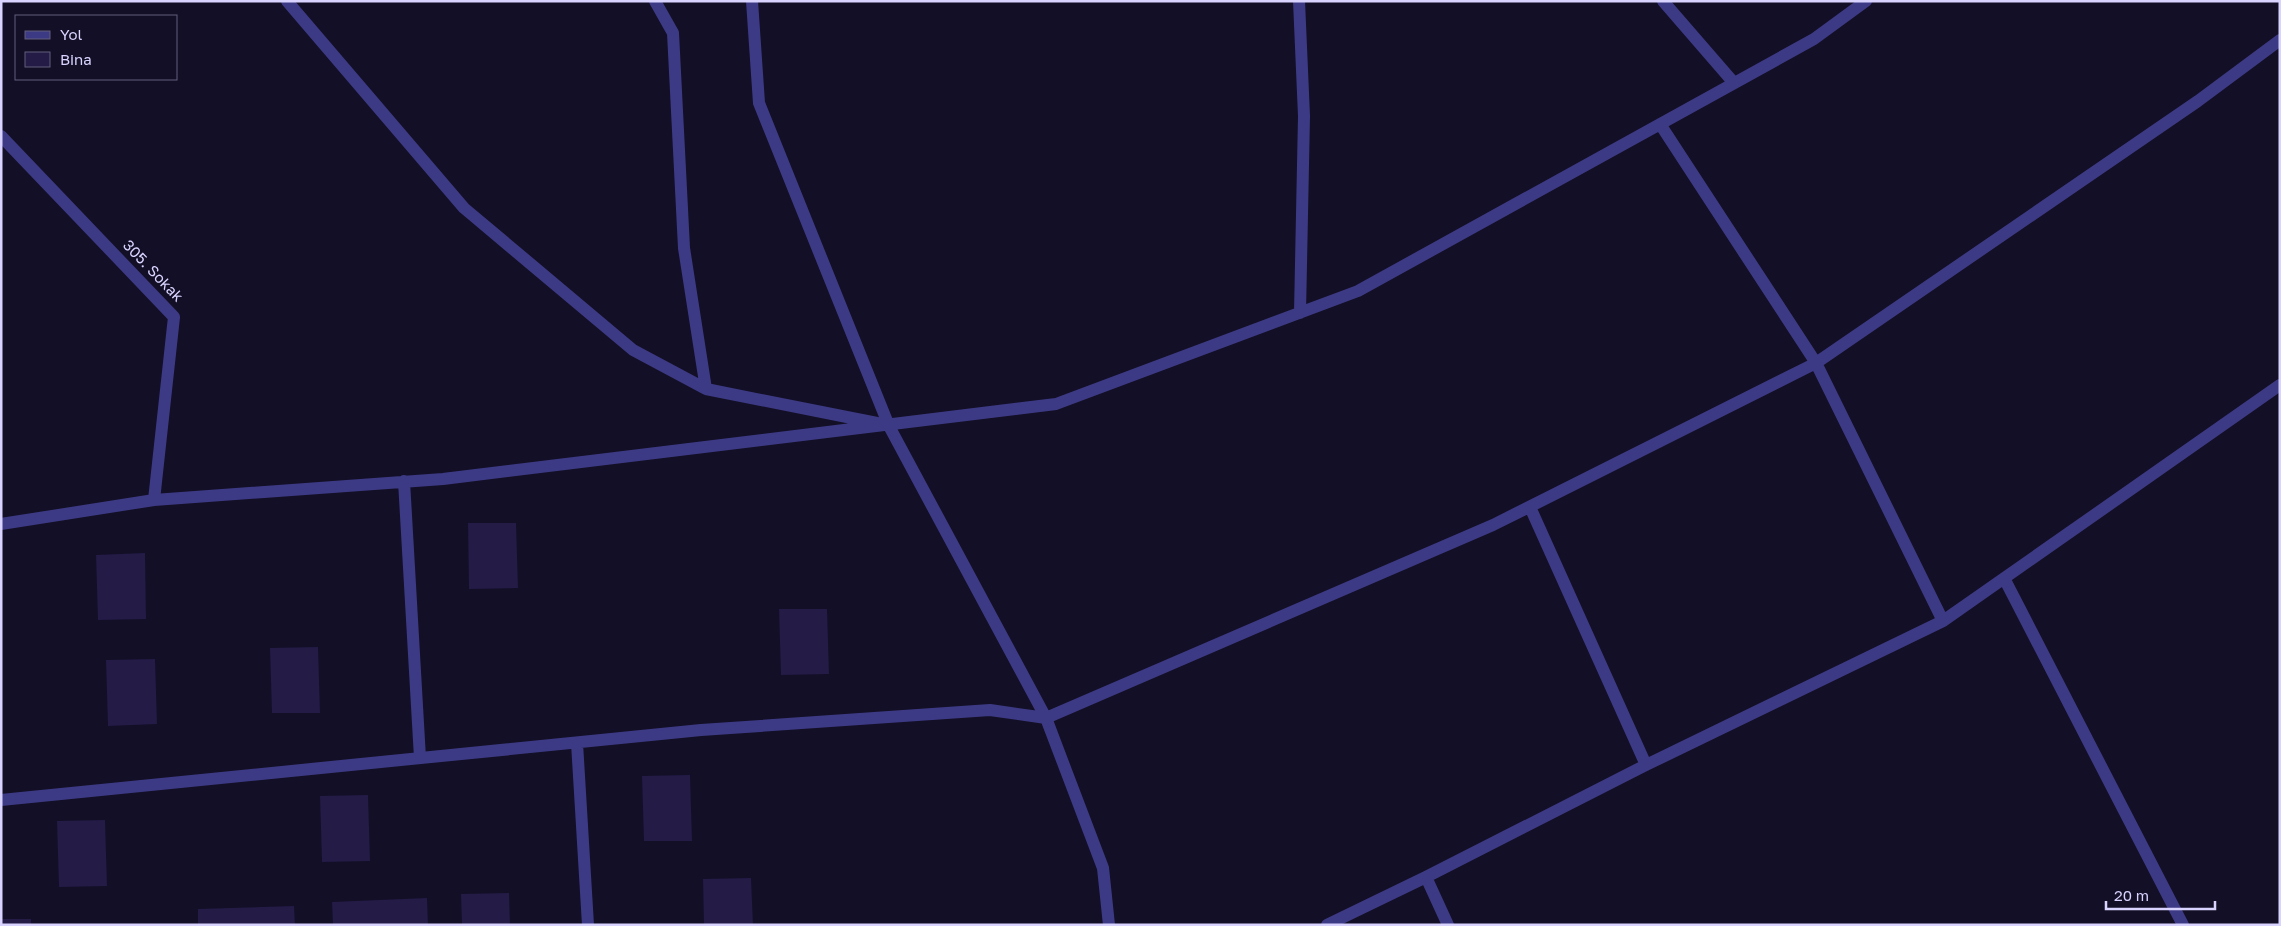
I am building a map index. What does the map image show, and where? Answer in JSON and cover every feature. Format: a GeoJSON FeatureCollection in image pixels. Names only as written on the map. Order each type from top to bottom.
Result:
{"type":"FeatureCollection","features":[{"type":"Feature","properties":{"kind":"street"},"geometry":{"type":"LineString","coordinates":[[287,1],[464,208],[634,350],[706,389],[890,426]]}},
{"type":"Feature","properties":{"kind":"street"},"geometry":{"type":"LineString","coordinates":[[655,1],[673,32],[684,248],[706,389]]}},
{"type":"Feature","properties":{"kind":"street"},"geometry":{"type":"LineString","coordinates":[[752,1],[759,103],[890,426],[1046,718],[1103,868],[1109,925]]}},
{"type":"Feature","properties":{"kind":"street"},"geometry":{"type":"LineString","coordinates":[[1299,1],[1304,116],[1300,313]]}},
{"type":"Feature","properties":{"kind":"street"},"geometry":{"type":"LineString","coordinates":[[1663,1],[1734,83]]}},
{"type":"Feature","properties":{"kind":"street"},"geometry":{"type":"LineString","coordinates":[[1,524],[154,500],[453,478],[890,426],[1056,404],[1358,291],[1814,39],[1866,1]]}},
{"type":"Feature","properties":{"kind":"street"},"geometry":{"type":"LineString","coordinates":[[1,800],[701,730],[990,710],[1046,718],[1484,529],[1816,363],[2198,101],[2280,40]]}},
{"type":"Feature","properties":{"kind":"street"},"geometry":{"type":"LineString","coordinates":[[1660,124],[1816,363],[1943,621]]}},
{"type":"Feature","properties":{"kind":"street","name":"305. Sokak"},"geometry":{"type":"LineString","coordinates":[[1,136],[174,316],[154,500]]}},
{"type":"Feature","properties":{"kind":"street"},"geometry":{"type":"LineString","coordinates":[[1327,925],[1646,765],[1943,621],[2280,386]]}},
{"type":"Feature","properties":{"kind":"street"},"geometry":{"type":"LineString","coordinates":[[404,482],[420,758]]}},
{"type":"Feature","properties":{"kind":"street"},"geometry":{"type":"LineString","coordinates":[[1530,506],[1646,765]]}},
{"type":"Feature","properties":{"kind":"street"},"geometry":{"type":"LineString","coordinates":[[2004,578],[2180,924]]}},
{"type":"Feature","properties":{"kind":"street"},"geometry":{"type":"LineString","coordinates":[[577,742],[588,925]]}},
{"type":"Feature","properties":{"kind":"street"},"geometry":{"type":"LineString","coordinates":[[1426,877],[1448,925]]}},
{"type":"Feature","properties":{"kind":"building"},"geometry":{"type":"Polygon","coordinates":[[[468,523],[516,523],[518,588],[469,589],[468,523]]]}},
{"type":"Feature","properties":{"kind":"building"},"geometry":{"type":"Polygon","coordinates":[[[145,553],[146,619],[98,620],[96,555],[145,553]]]}},
{"type":"Feature","properties":{"kind":"building"},"geometry":{"type":"Polygon","coordinates":[[[779,609],[827,609],[829,674],[781,675],[779,609]]]}},
{"type":"Feature","properties":{"kind":"building"},"geometry":{"type":"Polygon","coordinates":[[[318,647],[320,713],[272,713],[270,648],[318,647]]]}},
{"type":"Feature","properties":{"kind":"building"},"geometry":{"type":"Polygon","coordinates":[[[155,659],[157,724],[108,726],[106,660],[155,659]]]}},
{"type":"Feature","properties":{"kind":"building"},"geometry":{"type":"Polygon","coordinates":[[[690,775],[692,841],[644,841],[642,776],[690,775]]]}},
{"type":"Feature","properties":{"kind":"building"},"geometry":{"type":"Polygon","coordinates":[[[368,795],[370,861],[322,862],[320,796],[368,795]]]}},
{"type":"Feature","properties":{"kind":"building"},"geometry":{"type":"Polygon","coordinates":[[[105,820],[107,886],[59,887],[57,821],[105,820]]]}},
{"type":"Feature","properties":{"kind":"building"},"geometry":{"type":"Polygon","coordinates":[[[751,878],[753,925],[704,925],[703,879],[751,878]]]}},
{"type":"Feature","properties":{"kind":"building"},"geometry":{"type":"Polygon","coordinates":[[[509,893],[510,925],[462,925],[461,894],[509,893]]]}},
{"type":"Feature","properties":{"kind":"building"},"geometry":{"type":"Polygon","coordinates":[[[427,898],[428,925],[333,925],[332,902],[427,898]]]}},
{"type":"Feature","properties":{"kind":"building"},"geometry":{"type":"Polygon","coordinates":[[[294,906],[295,925],[198,925],[198,909],[294,906]]]}},
{"type":"Feature","properties":{"kind":"building"},"geometry":{"type":"Polygon","coordinates":[[[1,919],[31,919],[31,925],[1,925],[1,919]]]}}]}
